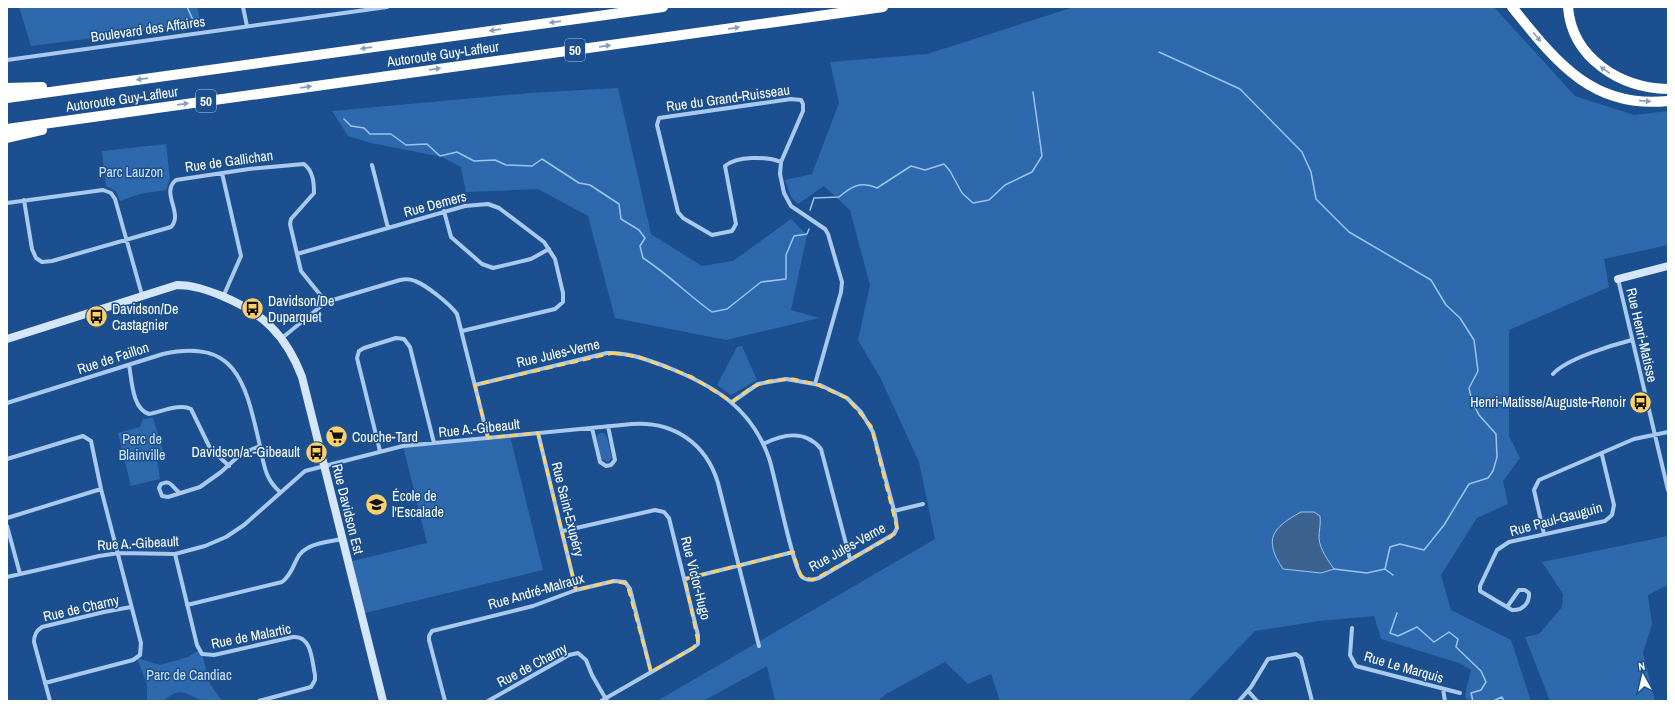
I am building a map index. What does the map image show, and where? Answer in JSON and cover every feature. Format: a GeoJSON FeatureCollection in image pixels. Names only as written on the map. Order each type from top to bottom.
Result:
{"type":"FeatureCollection","features":[{"type":"Feature","properties":{"kind":"highway","name":"Autoroute Guy-Lafleur"},"geometry":{"type":"LineString","coordinates":[[7,98],[663,7]]}},
{"type":"Feature","properties":{"kind":"highway","name":"Autoroute Guy-Lafleur"},"geometry":{"type":"LineString","coordinates":[[7,129],[883,7]]}},
{"type":"Feature","properties":{"kind":"highway"},"geometry":{"type":"LineString","coordinates":[[1512,7],[1554,57],[1569,71],[1588,84],[1625,98],[1650,101],[1668,101]]}},
{"type":"Feature","properties":{"kind":"highway"},"geometry":{"type":"LineString","coordinates":[[1568,7],[1575,35],[1585,52],[1597,64],[1610,73],[1630,82],[1648,87],[1668,89]]}},
{"type":"Feature","properties":{"kind":"highway"},"geometry":{"type":"LineString","coordinates":[[7,88],[98,85]]}},
{"type":"Feature","properties":{"kind":"highway"},"geometry":{"type":"LineString","coordinates":[[7,138],[90,117]]}},
{"type":"Feature","properties":{"kind":"street"},"geometry":{"type":"LineString","coordinates":[[243,7],[247,26]]}},
{"type":"Feature","properties":{"kind":"street","name":"Boulevard des Affaires"},"geometry":{"type":"LineString","coordinates":[[7,60],[388,7]]}},
{"type":"Feature","properties":{"kind":"street","name":"Rue du Grand-Ruisseau"},"geometry":{"type":"LineString","coordinates":[[781,162],[772,158],[730,162],[725,166],[736,224],[732,231],[712,235],[683,218],[678,212],[657,125],[660,118],[791,99],[801,100],[803,104],[803,111],[781,162],[780,174],[784,193],[791,206],[825,229],[828,234],[842,282],[841,292],[831,331],[815,384]]}},
{"type":"Feature","properties":{"kind":"street","name":"Rue de Gallichan"},"geometry":{"type":"LineString","coordinates":[[24,200],[32,249],[36,258],[42,262],[127,241],[166,230],[173,226],[175,216],[170,193],[172,184],[176,180],[222,173],[304,164],[309,168],[314,181],[314,193],[291,218],[290,224],[303,274],[326,302]]}},
{"type":"Feature","properties":{"kind":"street"},"geometry":{"type":"LineString","coordinates":[[372,165],[388,228]]}},
{"type":"Feature","properties":{"kind":"street"},"geometry":{"type":"LineString","coordinates":[[222,173],[241,256],[223,297]]}},
{"type":"Feature","properties":{"kind":"street"},"geometry":{"type":"LineString","coordinates":[[7,203],[103,190],[108,191],[115,199],[142,295]]}},
{"type":"Feature","properties":{"kind":"street","name":"Rue Demers"},"geometry":{"type":"LineString","coordinates":[[297,254],[477,204],[488,204],[499,208],[544,242],[549,249],[555,259],[563,293],[561,305],[555,309],[462,331]]}},
{"type":"Feature","properties":{"kind":"street"},"geometry":{"type":"LineString","coordinates":[[444,212],[451,237],[482,264],[493,268],[531,259],[549,249]]}},
{"type":"Feature","properties":{"kind":"street"},"geometry":{"type":"LineString","coordinates":[[1618,279],[1668,266]]}},
{"type":"Feature","properties":{"kind":"street","name":"Rue Henri-Matisse"},"geometry":{"type":"LineString","coordinates":[[1618,279],[1668,490]]}},
{"type":"Feature","properties":{"kind":"street"},"geometry":{"type":"LineString","coordinates":[[282,338],[326,302],[400,280],[414,280],[451,307],[457,314],[488,438]]}},
{"type":"Feature","properties":{"kind":"street","name":"Rue Davidson Est"},"geometry":{"type":"LineString","coordinates":[[7,339],[142,295],[169,287],[183,285],[197,287],[223,297],[253,312],[282,338],[294,358],[302,377],[383,701]]}},
{"type":"Feature","properties":{"kind":"street"},"geometry":{"type":"LineString","coordinates":[[380,451],[357,358],[364,348],[396,338],[404,339],[410,347],[434,443]]}},
{"type":"Feature","properties":{"kind":"street"},"geometry":{"type":"LineString","coordinates":[[1553,374],[1563,366],[1612,345],[1632,340]]}},
{"type":"Feature","properties":{"kind":"street","name":"Rue de Faillon"},"geometry":{"type":"LineString","coordinates":[[7,403],[177,351],[198,350],[217,356],[231,367],[243,384],[268,479],[280,492]]}},
{"type":"Feature","properties":{"kind":"street","name":"Rue Jules-Verne"},"geometry":{"type":"LineString","coordinates":[[475,384],[600,354],[613,353],[639,357],[692,377],[716,390],[732,402],[747,419],[763,444],[771,465],[798,572],[803,578],[809,580],[819,578],[894,534],[897,528],[894,511],[873,432],[867,420],[847,398],[828,388],[793,379],[769,381],[752,387],[732,402]]}},
{"type":"Feature","properties":{"kind":"street"},"geometry":{"type":"LineString","coordinates":[[129,365],[136,400],[140,409],[149,414],[186,407],[191,410],[210,448],[229,466]]}},
{"type":"Feature","properties":{"kind":"street","name":"Rue A.-Gibeault"},"geometry":{"type":"LineString","coordinates":[[7,577],[88,558],[119,553],[174,554],[205,546],[226,537],[252,519],[301,474],[324,465],[380,451],[403,446],[639,423],[658,425],[675,430],[696,445],[707,458],[715,473],[759,646]]}},
{"type":"Feature","properties":{"kind":"street"},"geometry":{"type":"LineString","coordinates":[[592,428],[600,462],[606,466],[612,465],[615,460],[608,426]]}},
{"type":"Feature","properties":{"kind":"street"},"geometry":{"type":"LineString","coordinates":[[1544,534],[1535,495],[1536,483],[1544,477],[1602,455],[1634,440],[1668,432]]}},
{"type":"Feature","properties":{"kind":"street","name":"Rue Saint-Exupéry"},"geometry":{"type":"LineString","coordinates":[[538,433],[563,531],[576,590]]}},
{"type":"Feature","properties":{"kind":"street"},"geometry":{"type":"LineString","coordinates":[[763,444],[780,436],[793,435],[809,439],[821,449],[850,559]]}},
{"type":"Feature","properties":{"kind":"street"},"geometry":{"type":"LineString","coordinates":[[7,459],[77,437],[88,437],[91,441],[101,489],[119,553],[142,647],[140,655],[137,658],[45,682]]}},
{"type":"Feature","properties":{"kind":"street"},"geometry":{"type":"LineString","coordinates":[[180,493],[171,483],[167,482],[161,484],[159,488],[160,492],[165,497],[180,493],[200,487],[229,466],[242,454],[260,446]]}},
{"type":"Feature","properties":{"kind":"street","name":"Rue Paul-Gauguin"},"geometry":{"type":"LineString","coordinates":[[1507,607],[1480,591],[1480,586],[1497,550],[1509,542],[1605,521],[1612,516],[1614,505],[1602,455]]}},
{"type":"Feature","properties":{"kind":"street"},"geometry":{"type":"LineString","coordinates":[[7,518],[101,489]]}},
{"type":"Feature","properties":{"kind":"street"},"geometry":{"type":"LineString","coordinates":[[894,511],[923,504]]}},
{"type":"Feature","properties":{"kind":"street","name":"Rue Victor-Hugo"},"geometry":{"type":"LineString","coordinates":[[563,531],[655,510],[661,510],[666,513],[669,518],[685,579],[698,635],[698,642],[693,648],[605,700]]}},
{"type":"Feature","properties":{"kind":"street"},"geometry":{"type":"LineString","coordinates":[[7,526],[20,574]]}},
{"type":"Feature","properties":{"kind":"street"},"geometry":{"type":"LineString","coordinates":[[187,605],[282,582],[290,574],[297,558],[305,550],[342,539]]}},
{"type":"Feature","properties":{"kind":"street"},"geometry":{"type":"LineString","coordinates":[[685,579],[793,552]]}},
{"type":"Feature","properties":{"kind":"street","name":"Rue de Malartic"},"geometry":{"type":"LineString","coordinates":[[174,554],[199,650],[206,656],[214,656],[293,637],[298,637],[305,640],[308,646],[315,675],[315,680],[311,687],[259,701]]}},
{"type":"Feature","properties":{"kind":"street","name":"Rue André-Malraux"},"geometry":{"type":"LineString","coordinates":[[444,701],[429,640],[429,636],[432,631],[533,606],[576,590],[614,581],[622,581],[627,584],[651,672]]}},
{"type":"Feature","properties":{"kind":"street"},"geometry":{"type":"LineString","coordinates":[[1519,590],[1525,590],[1529,593],[1529,601],[1519,610],[1512,610],[1507,607],[1519,590]]}},
{"type":"Feature","properties":{"kind":"street","name":"Rue de Charny"},"geometry":{"type":"LineString","coordinates":[[50,701],[34,642],[34,637],[38,630],[42,627],[90,615],[131,607]]}},
{"type":"Feature","properties":{"kind":"street","name":"Rue Le Marquis"},"geometry":{"type":"LineString","coordinates":[[1352,628],[1350,655],[1356,666],[1460,693]]}},
{"type":"Feature","properties":{"kind":"street","name":"Rue de Charny"},"geometry":{"type":"LineString","coordinates":[[488,701],[574,653],[581,654],[586,660],[605,700]]}},
{"type":"Feature","properties":{"kind":"street"},"geometry":{"type":"LineString","coordinates":[[1239,701],[1248,691],[1268,659],[1296,654],[1301,658],[1312,701]]}},
{"type":"Feature","properties":{"kind":"street"},"geometry":{"type":"LineString","coordinates":[[1443,689],[1445,701]]}},
{"type":"Feature","properties":{"kind":"street"},"geometry":{"type":"LineString","coordinates":[[1248,691],[1257,701]]}},
{"type":"Feature","properties":{"kind":"highlighted area"},"geometry":{"type":"Polygon","coordinates":[[[613,353],[639,357],[692,377],[732,402],[752,387],[769,381],[793,379],[815,384],[847,398],[871,426],[897,528],[891,537],[813,580],[801,576],[793,552],[685,579],[698,642],[693,648],[651,672],[627,584],[614,581],[576,590],[538,433],[488,438],[475,385],[613,353]]]}},
{"type":"Feature","properties":{"kind":"green space"},"geometry":{"type":"Polygon","coordinates":[[[19,7],[197,7],[201,24],[31,46],[19,7]]]}},
{"type":"Feature","properties":{"kind":"green space"},"geometry":{"type":"Polygon","coordinates":[[[1074,7],[1494,7],[1575,96],[1634,115],[1668,111],[1668,245],[1604,259],[1609,287],[1509,330],[1509,436],[1520,458],[1503,481],[1508,504],[1477,518],[1441,575],[1451,610],[1511,640],[1531,701],[1467,701],[1465,695],[1471,670],[1459,663],[1381,639],[1374,616],[1319,621],[1255,631],[1188,701],[1000,701],[991,674],[968,684],[945,662],[886,694],[878,701],[775,701],[767,666],[703,701],[657,701],[935,539],[919,462],[881,379],[858,340],[870,285],[850,210],[824,186],[798,204],[791,197],[785,180],[812,174],[839,103],[830,62],[927,54],[1074,7]]]}},
{"type":"Feature","properties":{"kind":"green space"},"geometry":{"type":"Polygon","coordinates":[[[618,88],[651,234],[702,266],[733,261],[791,219],[807,235],[791,310],[819,318],[726,340],[615,318],[588,216],[538,189],[466,192],[461,167],[442,157],[371,143],[348,136],[332,111],[529,93],[618,88]]]}},
{"type":"Feature","properties":{"kind":"green space","name":"Parc Lauzon"},"geometry":{"type":"Polygon","coordinates":[[[166,144],[170,178],[166,190],[140,194],[120,201],[116,191],[106,186],[102,151],[166,144]]]}},
{"type":"Feature","properties":{"kind":"green space"},"geometry":{"type":"Polygon","coordinates":[[[742,346],[757,380],[731,395],[717,385],[737,347],[742,346]]]}},
{"type":"Feature","properties":{"kind":"green space","name":"Parc de Blainville"},"geometry":{"type":"Polygon","coordinates":[[[153,418],[163,451],[157,460],[160,479],[131,486],[118,433],[140,427],[143,419],[153,418]]]}},
{"type":"Feature","properties":{"kind":"green space"},"geometry":{"type":"Polygon","coordinates":[[[600,433],[604,433],[607,437],[612,458],[608,462],[601,459],[597,436],[600,433]]]}},
{"type":"Feature","properties":{"kind":"green space"},"geometry":{"type":"Polygon","coordinates":[[[510,436],[543,570],[361,614],[348,562],[427,543],[403,446],[510,436]]]}},
{"type":"Feature","properties":{"kind":"green space"},"geometry":{"type":"Polygon","coordinates":[[[1668,536],[1668,585],[1648,595],[1652,624],[1643,653],[1655,701],[1550,701],[1525,637],[1539,634],[1562,607],[1563,594],[1542,562],[1668,536]]]}},
{"type":"Feature","properties":{"kind":"green space","name":"Parc de Candiac"},"geometry":{"type":"Polygon","coordinates":[[[199,650],[202,654],[210,684],[222,701],[206,701],[180,692],[170,696],[164,701],[147,701],[147,685],[137,658],[160,665],[188,657],[199,650]]]}},
{"type":"Feature","properties":{"kind":"shaded area"},"geometry":{"type":"Polygon","coordinates":[[[1301,512],[1314,512],[1320,516],[1319,538],[1321,547],[1334,569],[1321,573],[1283,569],[1277,559],[1273,550],[1272,542],[1277,529],[1283,523],[1301,512]]]}},
{"type":"Feature","properties":{"kind":"waterway"},"geometry":{"type":"LineString","coordinates":[[187,7],[194,22],[199,22]]}},
{"type":"Feature","properties":{"kind":"waterway"},"geometry":{"type":"LineString","coordinates":[[1159,52],[1240,89],[1302,152],[1311,172],[1316,199],[1349,232],[1431,280],[1446,305],[1460,318],[1474,340],[1478,371],[1469,388],[1472,401],[1479,415],[1496,434],[1497,457],[1493,471],[1488,478],[1469,484],[1444,525],[1424,550],[1400,544],[1390,547],[1385,569],[1393,575]]}},
{"type":"Feature","properties":{"kind":"waterway"},"geometry":{"type":"LineString","coordinates":[[810,210],[814,198],[839,197],[852,187],[861,185],[877,188],[911,166],[925,170],[944,164],[950,171],[962,193],[973,203],[989,200],[1005,185],[1032,172],[1042,156],[1033,92]]}},
{"type":"Feature","properties":{"kind":"waterway"},"geometry":{"type":"LineString","coordinates":[[344,119],[351,126],[364,128],[370,134],[391,134],[406,145],[427,144],[440,156],[457,152],[474,161],[495,160],[506,165],[532,166],[542,159],[579,183],[590,185],[619,204],[621,219],[639,230],[645,238],[640,246],[643,258],[712,312],[727,309],[761,282],[786,279],[786,255],[794,236],[807,234],[809,229]]}},
{"type":"Feature","properties":{"kind":"waterway"},"geometry":{"type":"LineString","coordinates":[[1334,569],[1367,573],[1385,569]]}},
{"type":"Feature","properties":{"kind":"waterway"},"geometry":{"type":"LineString","coordinates":[[1397,613],[1390,633],[1398,636],[1417,627],[1434,642],[1449,632],[1458,639],[1456,647],[1481,671],[1486,682],[1481,690],[1471,693],[1473,701]]}},
{"type":"Feature","properties":{"kind":"waterway"},"geometry":{"type":"LineString","coordinates":[[1493,701],[1502,697],[1504,701]]}},
{"type":"Feature","properties":{"kind":"place","name":"Davidson/De Duparquet"},"geometry":{"type":"Point","coordinates":[253,309]}},
{"type":"Feature","properties":{"kind":"place","name":"Davidson/De Castagnier"},"geometry":{"type":"Point","coordinates":[97,317]}},
{"type":"Feature","properties":{"kind":"place","name":"Henri-Matisse/Auguste-Renoir"},"geometry":{"type":"Point","coordinates":[1641,402]}},
{"type":"Feature","properties":{"kind":"place","name":"Couche-Tard"},"geometry":{"type":"Point","coordinates":[337,437]}},
{"type":"Feature","properties":{"kind":"place","name":"Davidson/a.-Gibeault"},"geometry":{"type":"Point","coordinates":[316,452]}},
{"type":"Feature","properties":{"kind":"place","name":"École de l'Escalade"},"geometry":{"type":"Point","coordinates":[376,504]}}]}
